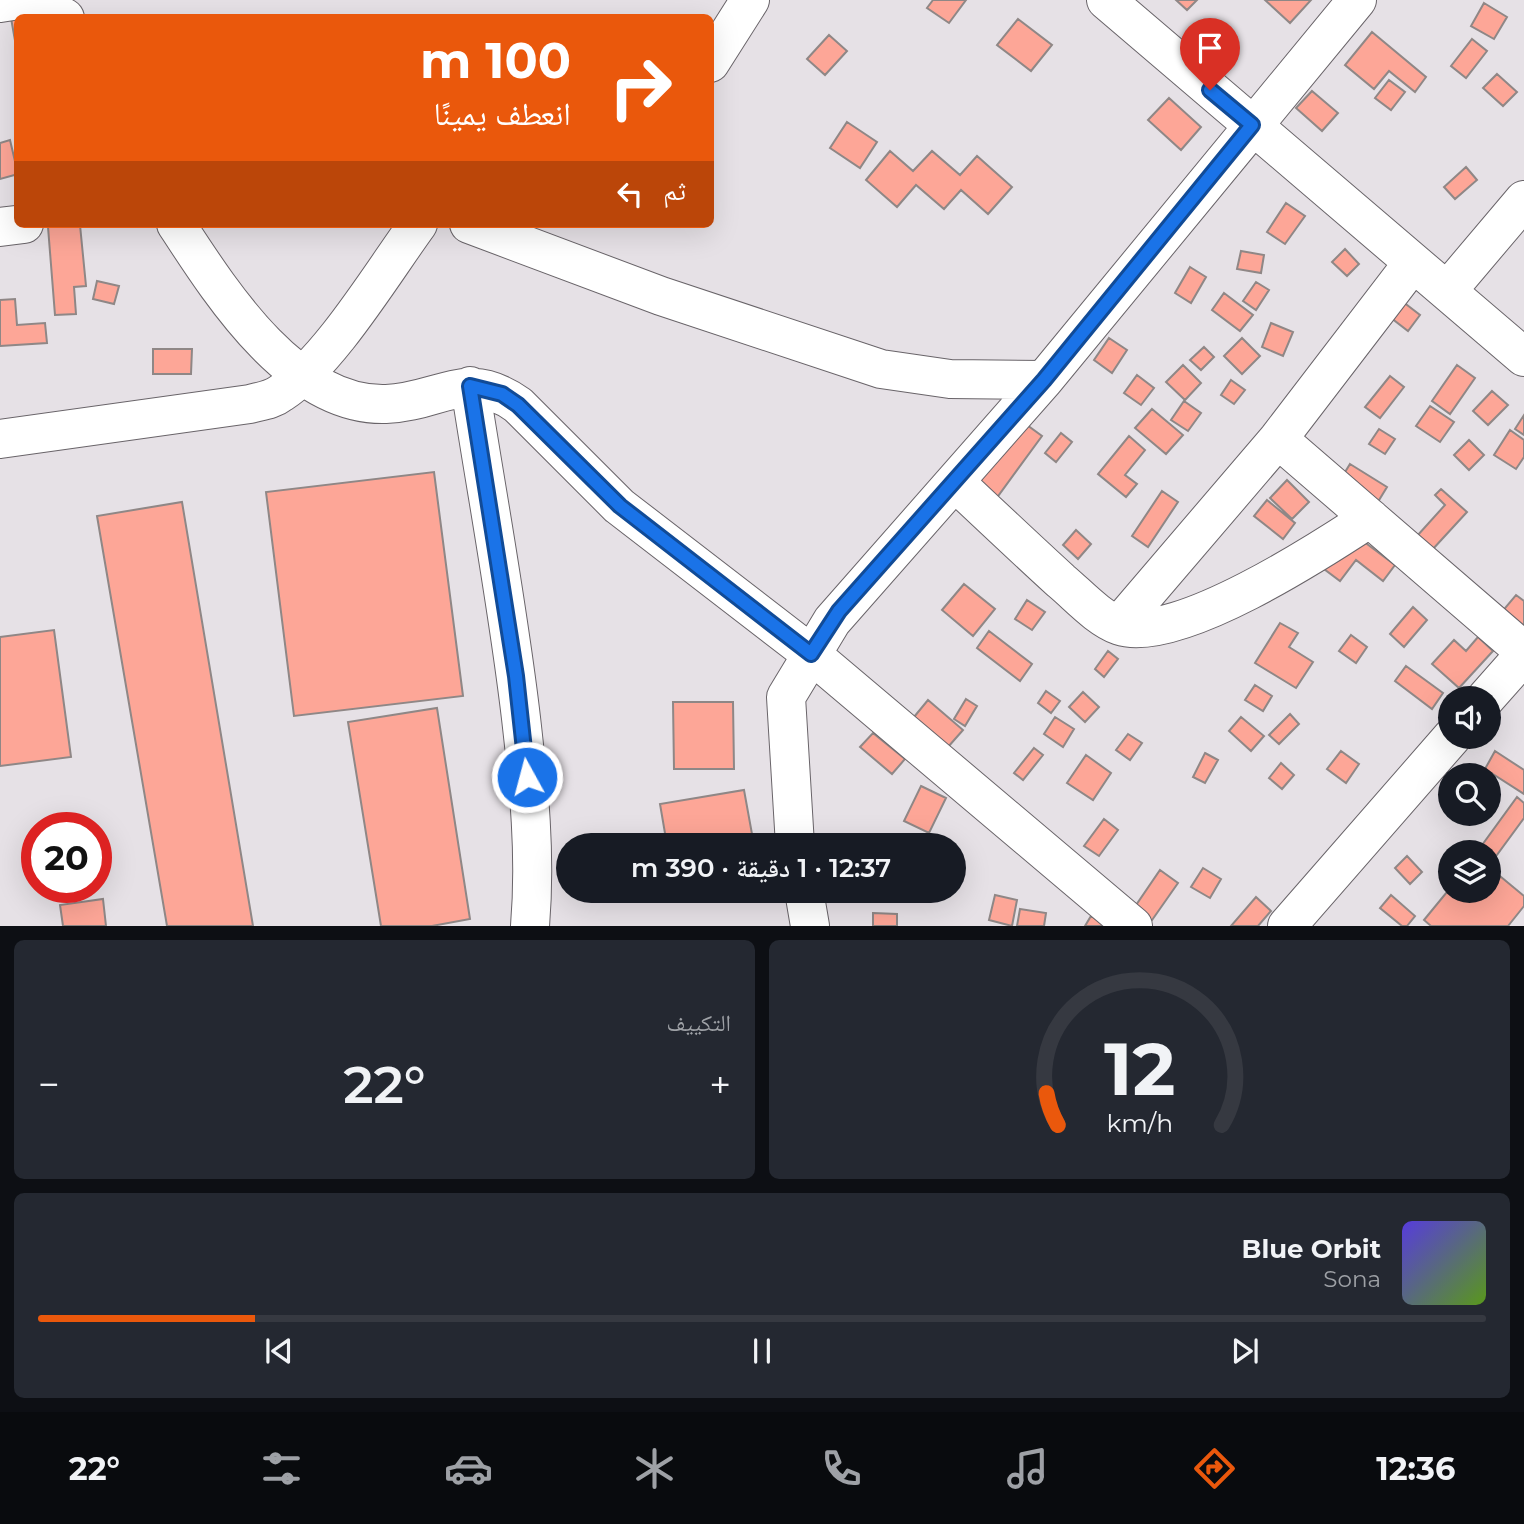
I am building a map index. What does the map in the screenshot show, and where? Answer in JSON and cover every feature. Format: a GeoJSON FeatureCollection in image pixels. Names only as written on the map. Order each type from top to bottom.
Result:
{"type":"FeatureCollection","features":[{"type":"Feature","properties":{"kind":"street"},"geometry":{"type":"LineString","coordinates":[[714,57],[750,0]]}},
{"type":"Feature","properties":{"kind":"street"},"geometry":{"type":"LineString","coordinates":[[1106,0],[1524,357]]}},
{"type":"Feature","properties":{"kind":"street"},"geometry":{"type":"LineString","coordinates":[[794,833],[786,698],[844,604],[956,483],[1044,380],[1357,0]]}},
{"type":"Feature","properties":{"kind":"street"},"geometry":{"type":"LineString","coordinates":[[0,3],[46,9]]}},
{"type":"Feature","properties":{"kind":"street"},"geometry":{"type":"LineString","coordinates":[[1447,291],[1524,200]]}},
{"type":"Feature","properties":{"kind":"street"},"geometry":{"type":"LineString","coordinates":[[179,228],[253,328],[301,376],[341,398],[362,404],[389,404],[470,386],[502,394],[518,405],[620,506],[811,654],[1133,926]]}},
{"type":"Feature","properties":{"kind":"street"},"geometry":{"type":"LineString","coordinates":[[0,439],[250,404],[279,395],[327,348],[415,228]]}},
{"type":"Feature","properties":{"kind":"street"},"geometry":{"type":"LineString","coordinates":[[480,228],[673,300],[881,369],[950,379],[1044,380]]}},
{"type":"Feature","properties":{"kind":"street"},"geometry":{"type":"LineString","coordinates":[[1119,625],[1278,439],[1412,264]]}},
{"type":"Feature","properties":{"kind":"street"},"geometry":{"type":"LineString","coordinates":[[470,386],[516,676],[533,827],[534,874],[530,926]]}},
{"type":"Feature","properties":{"kind":"street"},"geometry":{"type":"LineString","coordinates":[[1278,439],[1524,653],[1496,686]]}},
{"type":"Feature","properties":{"kind":"street"},"geometry":{"type":"LineString","coordinates":[[956,483],[1085,602],[1119,625],[1154,626],[1235,597],[1293,568],[1370,518]]}},
{"type":"Feature","properties":{"kind":"street"},"geometry":{"type":"LineString","coordinates":[[1287,926],[1442,749]]}},
{"type":"Feature","properties":{"kind":"street"},"geometry":{"type":"LineString","coordinates":[[806,903],[810,926]]}},
{"type":"Feature","properties":{"kind":"building"},"geometry":{"type":"Polygon","coordinates":[[[933,0],[966,0],[949,23],[927,8],[933,0]]]}},
{"type":"Feature","properties":{"kind":"building"},"geometry":{"type":"Polygon","coordinates":[[[1176,0],[1197,0],[1187,10],[1176,0]]]}},
{"type":"Feature","properties":{"kind":"building"},"geometry":{"type":"Polygon","coordinates":[[[1265,0],[1311,0],[1290,23],[1265,0]]]}},
{"type":"Feature","properties":{"kind":"building"},"geometry":{"type":"Polygon","coordinates":[[[1484,3],[1507,17],[1494,39],[1471,26],[1484,3]]]}},
{"type":"Feature","properties":{"kind":"building"},"geometry":{"type":"Polygon","coordinates":[[[1018,19],[1052,45],[1031,71],[997,45],[1018,19]]]}},
{"type":"Feature","properties":{"kind":"building"},"geometry":{"type":"Polygon","coordinates":[[[1372,32],[1426,77],[1415,92],[1389,71],[1374,89],[1345,65],[1372,32]]]}},
{"type":"Feature","properties":{"kind":"building"},"geometry":{"type":"Polygon","coordinates":[[[829,35],[847,51],[825,75],[807,59],[829,35]]]}},
{"type":"Feature","properties":{"kind":"building"},"geometry":{"type":"Polygon","coordinates":[[[1472,39],[1487,51],[1466,78],[1451,66],[1472,39]]]}},
{"type":"Feature","properties":{"kind":"building"},"geometry":{"type":"Polygon","coordinates":[[[1497,74],[1517,92],[1503,106],[1483,88],[1497,74]]]}},
{"type":"Feature","properties":{"kind":"building"},"geometry":{"type":"Polygon","coordinates":[[[1389,80],[1405,92],[1391,110],[1375,98],[1389,80]]]}},
{"type":"Feature","properties":{"kind":"building"},"geometry":{"type":"Polygon","coordinates":[[[1312,91],[1338,113],[1322,131],[1296,108],[1312,91]]]}},
{"type":"Feature","properties":{"kind":"building"},"geometry":{"type":"Polygon","coordinates":[[[1169,98],[1201,127],[1181,150],[1148,120],[1169,98]]]}},
{"type":"Feature","properties":{"kind":"building"},"geometry":{"type":"Polygon","coordinates":[[[847,122],[877,142],[860,168],[830,148],[847,122]]]}},
{"type":"Feature","properties":{"kind":"building"},"geometry":{"type":"Polygon","coordinates":[[[10,140],[14,175],[0,179],[0,143],[10,140]]]}},
{"type":"Feature","properties":{"kind":"building"},"geometry":{"type":"Polygon","coordinates":[[[890,151],[913,171],[932,151],[960,175],[977,156],[1012,187],[988,214],[961,190],[944,209],[916,185],[897,207],[866,180],[890,151]]]}},
{"type":"Feature","properties":{"kind":"building"},"geometry":{"type":"Polygon","coordinates":[[[1466,167],[1477,180],[1455,199],[1444,187],[1466,167]]]}},
{"type":"Feature","properties":{"kind":"building"},"geometry":{"type":"Polygon","coordinates":[[[1286,203],[1305,216],[1285,244],[1267,232],[1286,203]]]}},
{"type":"Feature","properties":{"kind":"building"},"geometry":{"type":"Polygon","coordinates":[[[48,228],[80,228],[86,286],[74,287],[76,314],[55,315],[48,228]]]}},
{"type":"Feature","properties":{"kind":"building"},"geometry":{"type":"Polygon","coordinates":[[[1345,249],[1359,264],[1347,276],[1332,262],[1345,249]]]}},
{"type":"Feature","properties":{"kind":"building"},"geometry":{"type":"Polygon","coordinates":[[[1241,251],[1264,255],[1261,273],[1237,269],[1241,251]]]}},
{"type":"Feature","properties":{"kind":"building"},"geometry":{"type":"Polygon","coordinates":[[[1190,267],[1206,277],[1191,303],[1175,293],[1190,267]]]}},
{"type":"Feature","properties":{"kind":"building"},"geometry":{"type":"Polygon","coordinates":[[[97,281],[119,286],[114,304],[93,299],[97,281]]]}},
{"type":"Feature","properties":{"kind":"building"},"geometry":{"type":"Polygon","coordinates":[[[1256,282],[1269,290],[1256,310],[1243,301],[1256,282]]]}},
{"type":"Feature","properties":{"kind":"building"},"geometry":{"type":"Polygon","coordinates":[[[1224,293],[1253,315],[1240,331],[1212,310],[1224,293]]]}},
{"type":"Feature","properties":{"kind":"building"},"geometry":{"type":"Polygon","coordinates":[[[1398,298],[1420,315],[1408,331],[1386,314],[1398,298]]]}},
{"type":"Feature","properties":{"kind":"building"},"geometry":{"type":"Polygon","coordinates":[[[15,299],[17,325],[45,323],[47,343],[0,346],[0,300],[15,299]]]}},
{"type":"Feature","properties":{"kind":"building"},"geometry":{"type":"Polygon","coordinates":[[[1271,323],[1293,332],[1283,356],[1262,347],[1271,323]]]}},
{"type":"Feature","properties":{"kind":"building"},"geometry":{"type":"Polygon","coordinates":[[[1109,338],[1127,350],[1112,373],[1094,360],[1109,338]]]}},
{"type":"Feature","properties":{"kind":"building"},"geometry":{"type":"Polygon","coordinates":[[[1242,338],[1260,356],[1242,374],[1224,356],[1242,338]]]}},
{"type":"Feature","properties":{"kind":"building"},"geometry":{"type":"Polygon","coordinates":[[[1204,347],[1214,357],[1201,370],[1190,360],[1204,347]]]}},
{"type":"Feature","properties":{"kind":"building"},"geometry":{"type":"Polygon","coordinates":[[[153,349],[192,349],[191,374],[153,374],[153,349]]]}},
{"type":"Feature","properties":{"kind":"building"},"geometry":{"type":"Polygon","coordinates":[[[1183,365],[1201,383],[1185,400],[1166,382],[1183,365]]]}},
{"type":"Feature","properties":{"kind":"building"},"geometry":{"type":"Polygon","coordinates":[[[1457,365],[1475,378],[1450,414],[1432,401],[1457,365]]]}},
{"type":"Feature","properties":{"kind":"building"},"geometry":{"type":"Polygon","coordinates":[[[1137,375],[1154,388],[1141,405],[1124,393],[1137,375]]]}},
{"type":"Feature","properties":{"kind":"building"},"geometry":{"type":"Polygon","coordinates":[[[1390,376],[1404,387],[1380,418],[1365,407],[1390,376]]]}},
{"type":"Feature","properties":{"kind":"building"},"geometry":{"type":"Polygon","coordinates":[[[1231,380],[1245,390],[1234,404],[1221,395],[1231,380]]]}},
{"type":"Feature","properties":{"kind":"building"},"geometry":{"type":"Polygon","coordinates":[[[1492,391],[1508,405],[1488,425],[1473,411],[1492,391]]]}},
{"type":"Feature","properties":{"kind":"building"},"geometry":{"type":"Polygon","coordinates":[[[1184,401],[1201,413],[1188,431],[1171,420],[1184,401]]]}},
{"type":"Feature","properties":{"kind":"building"},"geometry":{"type":"Polygon","coordinates":[[[1430,406],[1454,422],[1440,442],[1416,426],[1430,406]]]}},
{"type":"Feature","properties":{"kind":"building"},"geometry":{"type":"Polygon","coordinates":[[[1152,409],[1183,435],[1166,454],[1135,428],[1152,409]]]}},
{"type":"Feature","properties":{"kind":"building"},"geometry":{"type":"Polygon","coordinates":[[[1012,414],[1042,436],[993,503],[963,481],[1012,414]]]}},
{"type":"Feature","properties":{"kind":"building"},"geometry":{"type":"Polygon","coordinates":[[[1524,415],[1524,435],[1515,429],[1524,415]]]}},
{"type":"Feature","properties":{"kind":"building"},"geometry":{"type":"Polygon","coordinates":[[[1379,429],[1395,439],[1385,454],[1369,444],[1379,429]]]}},
{"type":"Feature","properties":{"kind":"building"},"geometry":{"type":"Polygon","coordinates":[[[1510,430],[1524,440],[1524,457],[1516,469],[1494,455],[1510,430]]]}},
{"type":"Feature","properties":{"kind":"building"},"geometry":{"type":"Polygon","coordinates":[[[1061,433],[1072,442],[1056,462],[1045,453],[1061,433]]]}},
{"type":"Feature","properties":{"kind":"building"},"geometry":{"type":"Polygon","coordinates":[[[1129,436],[1145,450],[1125,475],[1137,484],[1126,497],[1098,474],[1129,436]]]}},
{"type":"Feature","properties":{"kind":"building"},"geometry":{"type":"Polygon","coordinates":[[[1469,440],[1484,455],[1469,470],[1454,455],[1469,440]]]}},
{"type":"Feature","properties":{"kind":"building"},"geometry":{"type":"Polygon","coordinates":[[[1350,464],[1387,487],[1376,505],[1339,482],[1350,464]]]}},
{"type":"Feature","properties":{"kind":"building"},"geometry":{"type":"Polygon","coordinates":[[[434,472],[463,696],[294,716],[266,492],[434,472]]]}},
{"type":"Feature","properties":{"kind":"building"},"geometry":{"type":"Polygon","coordinates":[[[1287,480],[1309,502],[1292,519],[1270,498],[1287,480]]]}},
{"type":"Feature","properties":{"kind":"building"},"geometry":{"type":"Polygon","coordinates":[[[1441,489],[1467,512],[1432,550],[1417,536],[1445,505],[1435,495],[1441,489]]]}},
{"type":"Feature","properties":{"kind":"building"},"geometry":{"type":"Polygon","coordinates":[[[1162,491],[1178,502],[1148,547],[1132,536],[1162,491]]]}},
{"type":"Feature","properties":{"kind":"building"},"geometry":{"type":"Polygon","coordinates":[[[1267,500],[1295,523],[1283,539],[1254,516],[1267,500]]]}},
{"type":"Feature","properties":{"kind":"building"},"geometry":{"type":"Polygon","coordinates":[[[182,502],[253,926],[167,926],[97,516],[182,502]]]}},
{"type":"Feature","properties":{"kind":"building"},"geometry":{"type":"Polygon","coordinates":[[[1347,529],[1395,565],[1383,581],[1356,560],[1340,581],[1320,566],[1347,529]]]}},
{"type":"Feature","properties":{"kind":"building"},"geometry":{"type":"Polygon","coordinates":[[[1076,530],[1091,544],[1078,559],[1063,545],[1076,530]]]}},
{"type":"Feature","properties":{"kind":"building"},"geometry":{"type":"Polygon","coordinates":[[[964,584],[995,609],[973,636],[942,610],[964,584]]]}},
{"type":"Feature","properties":{"kind":"building"},"geometry":{"type":"Polygon","coordinates":[[[1516,595],[1524,601],[1524,624],[1520,629],[1500,614],[1516,595]]]}},
{"type":"Feature","properties":{"kind":"building"},"geometry":{"type":"Polygon","coordinates":[[[1027,600],[1045,612],[1032,630],[1015,619],[1027,600]]]}},
{"type":"Feature","properties":{"kind":"building"},"geometry":{"type":"Polygon","coordinates":[[[1413,607],[1427,620],[1404,647],[1390,634],[1413,607]]]}},
{"type":"Feature","properties":{"kind":"building"},"geometry":{"type":"Polygon","coordinates":[[[1280,623],[1298,633],[1289,647],[1313,662],[1296,688],[1255,663],[1280,623]]]}},
{"type":"Feature","properties":{"kind":"building"},"geometry":{"type":"Polygon","coordinates":[[[54,630],[71,757],[0,766],[0,637],[54,630]]]}},
{"type":"Feature","properties":{"kind":"building"},"geometry":{"type":"Polygon","coordinates":[[[989,631],[1032,664],[1020,681],[977,648],[989,631]]]}},
{"type":"Feature","properties":{"kind":"building"},"geometry":{"type":"Polygon","coordinates":[[[1351,635],[1367,647],[1356,663],[1339,651],[1351,635]]]}},
{"type":"Feature","properties":{"kind":"building"},"geometry":{"type":"Polygon","coordinates":[[[1478,637],[1493,651],[1461,686],[1457,686],[1432,664],[1454,640],[1466,651],[1478,637]]]}},
{"type":"Feature","properties":{"kind":"building"},"geometry":{"type":"Polygon","coordinates":[[[1108,651],[1118,659],[1104,677],[1095,669],[1108,651]]]}},
{"type":"Feature","properties":{"kind":"building"},"geometry":{"type":"Polygon","coordinates":[[[1406,666],[1438,689],[1438,700],[1432,709],[1395,681],[1406,666]]]}},
{"type":"Feature","properties":{"kind":"building"},"geometry":{"type":"Polygon","coordinates":[[[1255,685],[1272,696],[1263,711],[1245,700],[1255,685]]]}},
{"type":"Feature","properties":{"kind":"building"},"geometry":{"type":"Polygon","coordinates":[[[1046,691],[1060,701],[1051,713],[1038,703],[1046,691]]]}},
{"type":"Feature","properties":{"kind":"building"},"geometry":{"type":"Polygon","coordinates":[[[1083,692],[1099,707],[1085,722],[1069,707],[1083,692]]]}},
{"type":"Feature","properties":{"kind":"building"},"geometry":{"type":"Polygon","coordinates":[[[966,699],[977,706],[965,726],[954,719],[966,699]]]}},
{"type":"Feature","properties":{"kind":"building"},"geometry":{"type":"Polygon","coordinates":[[[928,700],[963,730],[948,747],[914,717],[928,700]]]}},
{"type":"Feature","properties":{"kind":"building"},"geometry":{"type":"Polygon","coordinates":[[[673,702],[733,702],[734,769],[674,769],[673,702]]]}},
{"type":"Feature","properties":{"kind":"building"},"geometry":{"type":"Polygon","coordinates":[[[437,708],[470,919],[432,926],[381,926],[348,722],[437,708]]]}},
{"type":"Feature","properties":{"kind":"building"},"geometry":{"type":"Polygon","coordinates":[[[1290,714],[1299,724],[1279,744],[1269,735],[1290,714]]]}},
{"type":"Feature","properties":{"kind":"building"},"geometry":{"type":"Polygon","coordinates":[[[1055,717],[1074,729],[1063,747],[1044,734],[1055,717]]]}},
{"type":"Feature","properties":{"kind":"building"},"geometry":{"type":"Polygon","coordinates":[[[1241,717],[1264,736],[1251,751],[1229,731],[1241,717]]]}},
{"type":"Feature","properties":{"kind":"building"},"geometry":{"type":"Polygon","coordinates":[[[873,733],[905,759],[892,774],[860,747],[873,733]]]}},
{"type":"Feature","properties":{"kind":"building"},"geometry":{"type":"Polygon","coordinates":[[[1128,734],[1142,743],[1130,760],[1116,750],[1128,734]]]}},
{"type":"Feature","properties":{"kind":"building"},"geometry":{"type":"Polygon","coordinates":[[[1034,748],[1043,755],[1023,780],[1014,773],[1034,748]]]}},
{"type":"Feature","properties":{"kind":"building"},"geometry":{"type":"Polygon","coordinates":[[[1341,751],[1359,764],[1346,783],[1327,769],[1341,751]]]}},
{"type":"Feature","properties":{"kind":"building"},"geometry":{"type":"Polygon","coordinates":[[[1495,751],[1524,770],[1524,794],[1501,779],[1501,763],[1488,763],[1495,751]]]}},
{"type":"Feature","properties":{"kind":"building"},"geometry":{"type":"Polygon","coordinates":[[[1205,753],[1218,760],[1205,783],[1193,777],[1205,753]]]}},
{"type":"Feature","properties":{"kind":"building"},"geometry":{"type":"Polygon","coordinates":[[[1086,755],[1111,773],[1093,800],[1067,783],[1086,755]]]}},
{"type":"Feature","properties":{"kind":"building"},"geometry":{"type":"Polygon","coordinates":[[[1281,763],[1294,775],[1282,789],[1269,778],[1281,763]]]}},
{"type":"Feature","properties":{"kind":"building"},"geometry":{"type":"Polygon","coordinates":[[[921,786],[946,798],[929,833],[904,821],[921,786]]]}},
{"type":"Feature","properties":{"kind":"building"},"geometry":{"type":"Polygon","coordinates":[[[744,790],[752,833],[665,833],[660,804],[744,790]]]}},
{"type":"Feature","properties":{"kind":"building"},"geometry":{"type":"Polygon","coordinates":[[[1517,797],[1524,803],[1524,818],[1501,849],[1501,840],[1486,840],[1496,826],[1501,826],[1501,819],[1517,797]]]}},
{"type":"Feature","properties":{"kind":"building"},"geometry":{"type":"Polygon","coordinates":[[[1104,819],[1118,830],[1099,856],[1084,846],[1104,819]]]}},
{"type":"Feature","properties":{"kind":"building"},"geometry":{"type":"Polygon","coordinates":[[[1407,856],[1422,872],[1410,884],[1395,868],[1407,856]]]}},
{"type":"Feature","properties":{"kind":"building"},"geometry":{"type":"Polygon","coordinates":[[[1203,868],[1221,879],[1210,898],[1191,887],[1203,868]]]}},
{"type":"Feature","properties":{"kind":"building"},"geometry":{"type":"Polygon","coordinates":[[[1160,870],[1178,883],[1150,923],[1132,911],[1160,870]]]}},
{"type":"Feature","properties":{"kind":"building"},"geometry":{"type":"Polygon","coordinates":[[[1501,877],[1524,896],[1524,906],[1508,926],[1431,926],[1424,920],[1438,903],[1501,903],[1501,877]]]}},
{"type":"Feature","properties":{"kind":"building"},"geometry":{"type":"Polygon","coordinates":[[[995,895],[1017,900],[1012,926],[989,920],[995,895]]]}},
{"type":"Feature","properties":{"kind":"building"},"geometry":{"type":"Polygon","coordinates":[[[1391,895],[1415,916],[1407,926],[1402,926],[1380,908],[1391,895]]]}},
{"type":"Feature","properties":{"kind":"building"},"geometry":{"type":"Polygon","coordinates":[[[1256,897],[1271,911],[1258,926],[1231,926],[1256,897]]]}},
{"type":"Feature","properties":{"kind":"building"},"geometry":{"type":"Polygon","coordinates":[[[103,903],[106,926],[63,926],[60,905],[103,903]]]}},
{"type":"Feature","properties":{"kind":"building"},"geometry":{"type":"Polygon","coordinates":[[[1020,909],[1046,913],[1044,926],[1017,926],[1020,909]]]}},
{"type":"Feature","properties":{"kind":"building"},"geometry":{"type":"Polygon","coordinates":[[[873,913],[897,914],[897,926],[873,926],[873,913]]]}},
{"type":"Feature","properties":{"kind":"building"},"geometry":{"type":"Polygon","coordinates":[[[1091,916],[1106,926],[1085,926],[1091,916]]]}},
{"type":"Feature","properties":{"kind":"route"},"geometry":{"type":"LineString","coordinates":[[527,777],[516,676],[470,386],[487,388],[518,405],[620,506],[811,654],[839,611],[956,483],[1044,380],[1252,125],[1210,90]]}}]}
